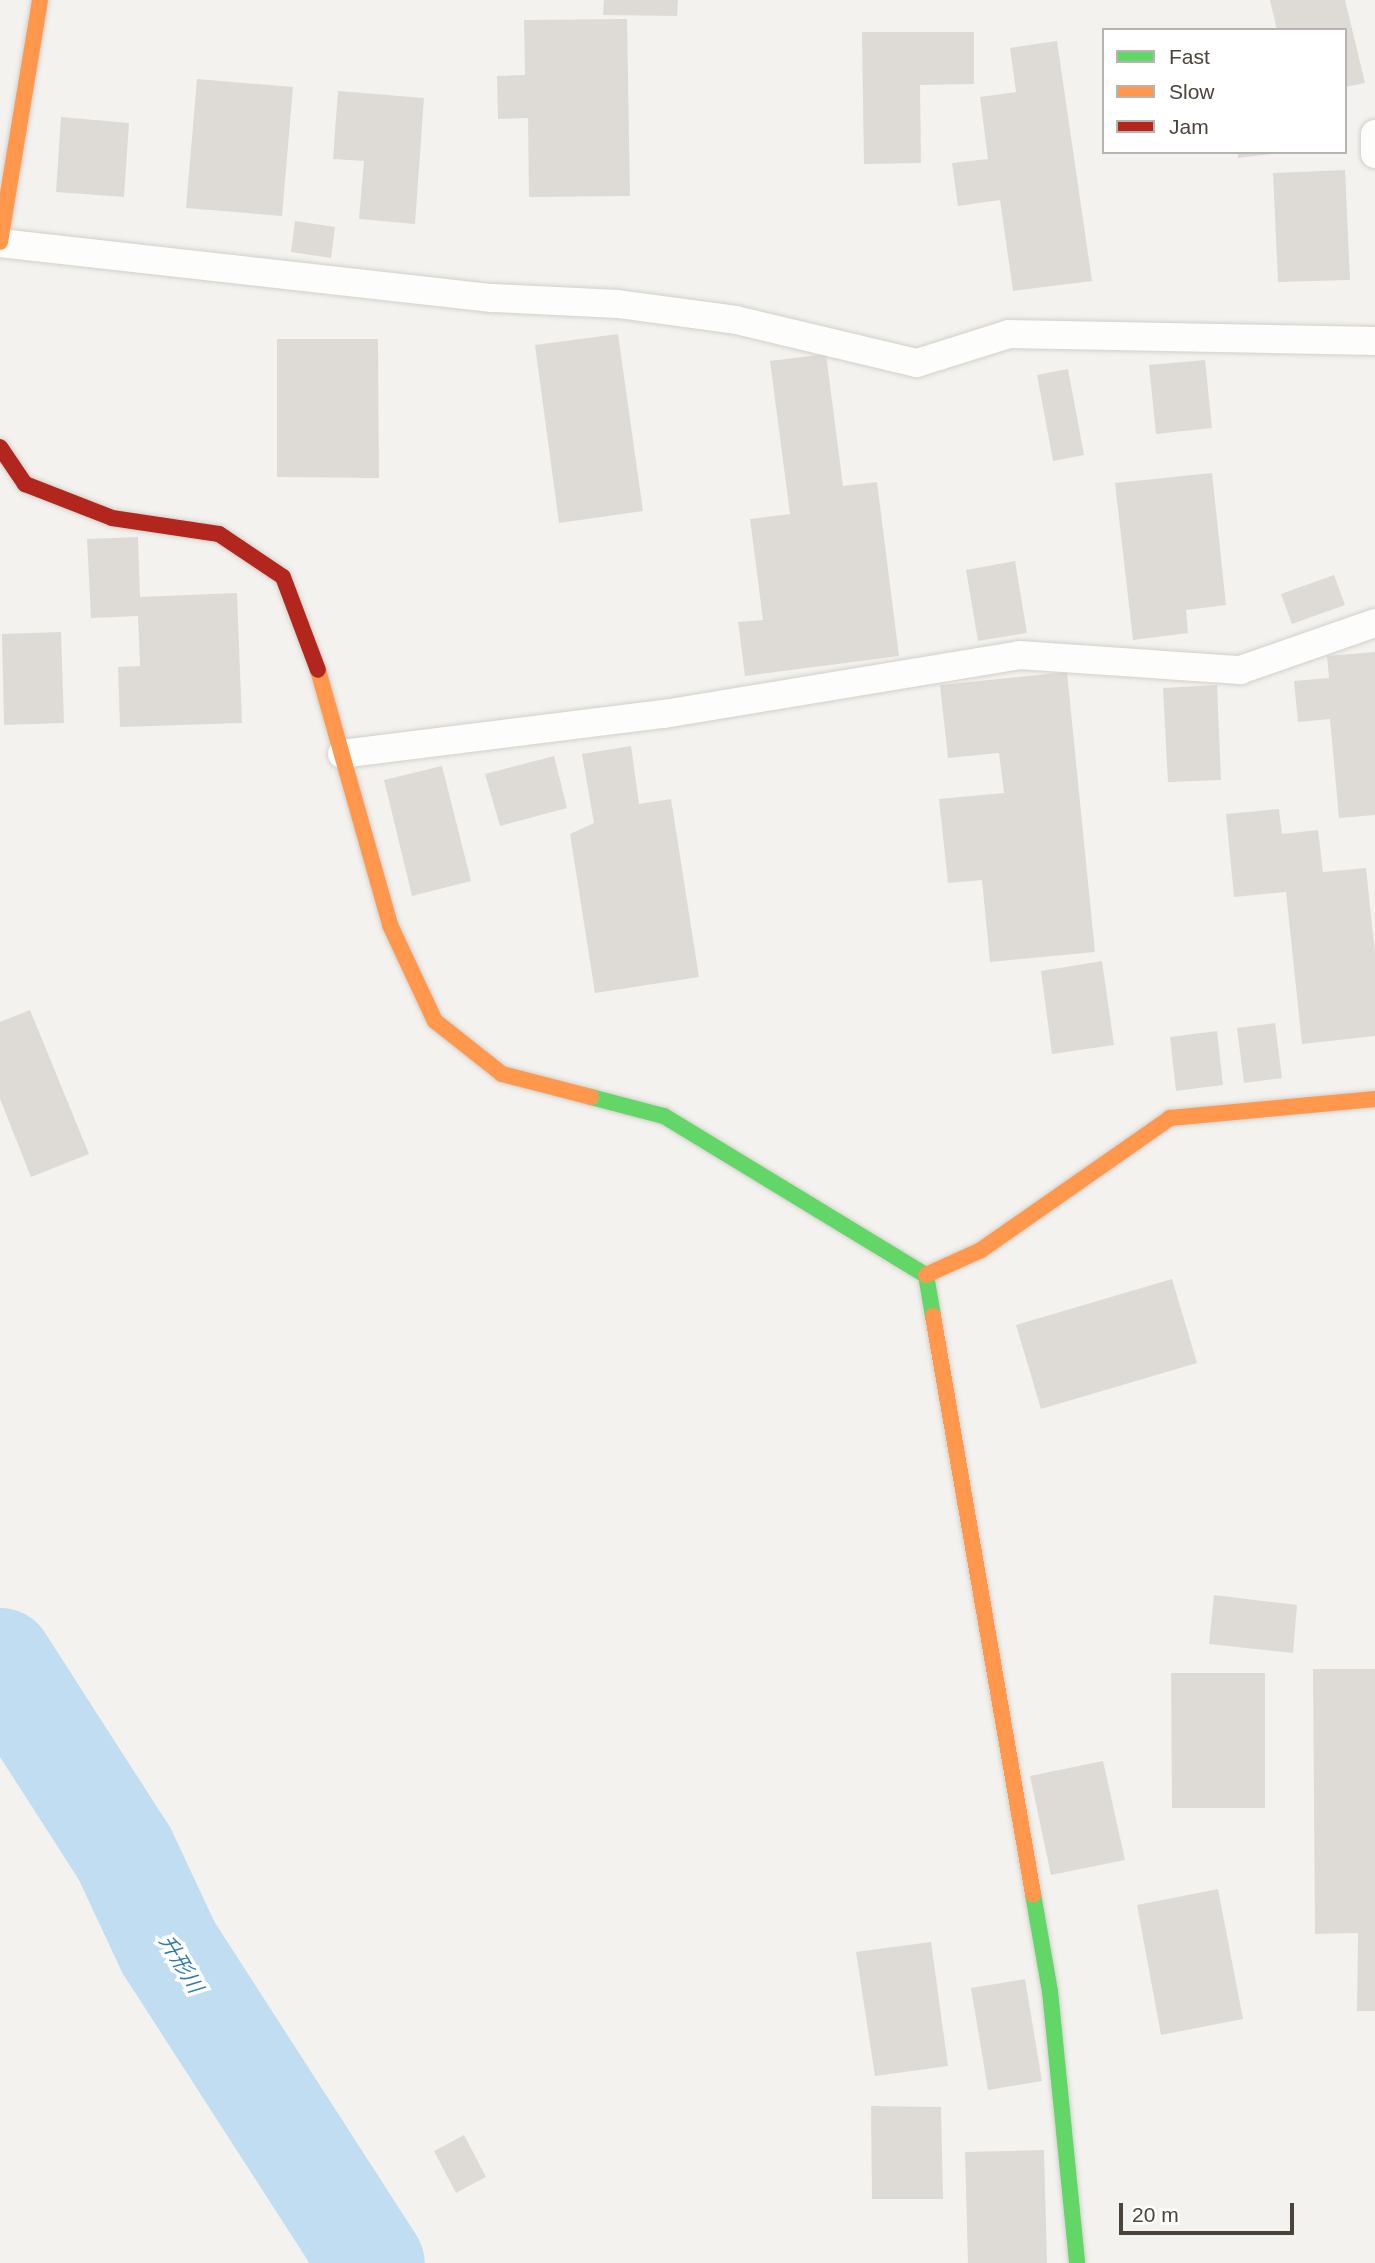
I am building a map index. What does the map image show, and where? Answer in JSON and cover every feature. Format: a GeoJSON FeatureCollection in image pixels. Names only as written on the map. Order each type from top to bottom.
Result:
{"type":"FeatureCollection","features":[{"type":"Feature","properties":{"kind":"street"},"geometry":{"type":"LineString","coordinates":[[0,243],[40,0]]}},
{"type":"Feature","properties":{"kind":"street"},"geometry":{"type":"LineString","coordinates":[[0,447],[25,484],[112,517],[219,534],[283,577],[311,645],[390,925],[435,1021],[502,1074],[664,1116],[926,1275],[1050,1991],[1077,2263]]}},
{"type":"Feature","properties":{"kind":"street"},"geometry":{"type":"LineString","coordinates":[[926,1275],[981,1250],[1170,1118],[1375,1099]]}},
{"type":"Feature","properties":{"kind":"lane"},"geometry":{"type":"LineString","coordinates":[[1375,134],[1375,154]]}},
{"type":"Feature","properties":{"kind":"lane"},"geometry":{"type":"LineString","coordinates":[[0,243],[492,298],[618,304],[736,320],[917,363],[1009,334],[1375,341]]}},
{"type":"Feature","properties":{"kind":"lane"},"geometry":{"type":"LineString","coordinates":[[342,754],[664,714],[1019,655],[1240,670],[1375,623]]}},
{"type":"Feature","properties":{"kind":"building"},"geometry":{"type":"Polygon","coordinates":[[[604,0],[678,0],[677,16],[603,15],[604,0]]]}},
{"type":"Feature","properties":{"kind":"building"},"geometry":{"type":"Polygon","coordinates":[[[1270,0],[1345,0],[1365,83],[1347,87],[1347,28],[1277,28],[1270,0]]]}},
{"type":"Feature","properties":{"kind":"building"},"geometry":{"type":"Polygon","coordinates":[[[627,19],[630,196],[529,197],[528,118],[498,119],[497,76],[525,75],[524,20],[627,19]]]}},
{"type":"Feature","properties":{"kind":"building"},"geometry":{"type":"Polygon","coordinates":[[[862,32],[974,32],[974,84],[920,85],[921,163],[864,164],[862,32]]]}},
{"type":"Feature","properties":{"kind":"building"},"geometry":{"type":"Polygon","coordinates":[[[1057,41],[1092,281],[1013,291],[1000,200],[958,206],[952,163],[988,159],[980,97],[1016,92],[1010,48],[1057,41]]]}},
{"type":"Feature","properties":{"kind":"building"},"geometry":{"type":"Polygon","coordinates":[[[197,79],[293,87],[282,216],[186,208],[197,79]]]}},
{"type":"Feature","properties":{"kind":"building"},"geometry":{"type":"Polygon","coordinates":[[[338,91],[424,98],[415,224],[359,219],[364,161],[333,159],[338,91]]]}},
{"type":"Feature","properties":{"kind":"building"},"geometry":{"type":"Polygon","coordinates":[[[61,117],[129,123],[124,197],[56,192],[61,117]]]}},
{"type":"Feature","properties":{"kind":"building"},"geometry":{"type":"Polygon","coordinates":[[[1238,154],[1271,154],[1238,158],[1238,154]]]}},
{"type":"Feature","properties":{"kind":"building"},"geometry":{"type":"Polygon","coordinates":[[[1345,170],[1350,280],[1278,282],[1273,173],[1345,170]]]}},
{"type":"Feature","properties":{"kind":"building"},"geometry":{"type":"Polygon","coordinates":[[[295,221],[335,227],[331,258],[291,252],[295,221]]]}},
{"type":"Feature","properties":{"kind":"building"},"geometry":{"type":"Polygon","coordinates":[[[618,334],[643,511],[559,523],[535,345],[618,334]]]}},
{"type":"Feature","properties":{"kind":"building"},"geometry":{"type":"Polygon","coordinates":[[[277,339],[378,339],[379,478],[277,477],[277,339]]]}},
{"type":"Feature","properties":{"kind":"building"},"geometry":{"type":"Polygon","coordinates":[[[826,354],[843,486],[877,482],[899,656],[745,676],[738,622],[763,620],[750,519],[790,514],[770,361],[826,354]]]}},
{"type":"Feature","properties":{"kind":"building"},"geometry":{"type":"Polygon","coordinates":[[[1205,360],[1212,428],[1156,434],[1149,365],[1205,360]]]}},
{"type":"Feature","properties":{"kind":"building"},"geometry":{"type":"Polygon","coordinates":[[[1068,369],[1084,455],[1053,461],[1037,375],[1068,369]]]}},
{"type":"Feature","properties":{"kind":"building"},"geometry":{"type":"Polygon","coordinates":[[[1212,473],[1226,605],[1186,610],[1188,633],[1133,640],[1115,483],[1212,473]]]}},
{"type":"Feature","properties":{"kind":"building"},"geometry":{"type":"Polygon","coordinates":[[[138,537],[140,597],[237,593],[242,723],[120,727],[118,667],[140,666],[138,616],[91,618],[87,539],[138,537]]]}},
{"type":"Feature","properties":{"kind":"building"},"geometry":{"type":"Polygon","coordinates":[[[1015,561],[1027,633],[978,641],[966,570],[1015,561]]]}},
{"type":"Feature","properties":{"kind":"building"},"geometry":{"type":"Polygon","coordinates":[[[1334,575],[1345,605],[1292,624],[1281,594],[1334,575]]]}},
{"type":"Feature","properties":{"kind":"building"},"geometry":{"type":"Polygon","coordinates":[[[61,632],[64,723],[4,725],[2,634],[61,632]]]}},
{"type":"Feature","properties":{"kind":"building"},"geometry":{"type":"Polygon","coordinates":[[[1375,652],[1375,815],[1339,818],[1330,719],[1298,722],[1294,681],[1329,678],[1327,656],[1375,652]]]}},
{"type":"Feature","properties":{"kind":"building"},"geometry":{"type":"Polygon","coordinates":[[[1067,672],[1095,952],[990,962],[982,880],[948,883],[939,799],[1004,793],[999,753],[948,758],[940,685],[1067,672]]]}},
{"type":"Feature","properties":{"kind":"building"},"geometry":{"type":"Polygon","coordinates":[[[1217,685],[1221,780],[1168,782],[1163,688],[1217,685]]]}},
{"type":"Feature","properties":{"kind":"building"},"geometry":{"type":"Polygon","coordinates":[[[631,746],[639,804],[671,799],[699,977],[595,993],[570,834],[594,823],[582,754],[631,746]]]}},
{"type":"Feature","properties":{"kind":"building"},"geometry":{"type":"Polygon","coordinates":[[[554,756],[567,808],[500,826],[485,774],[554,756]]]}},
{"type":"Feature","properties":{"kind":"building"},"geometry":{"type":"Polygon","coordinates":[[[442,766],[471,881],[412,896],[384,780],[442,766]]]}},
{"type":"Feature","properties":{"kind":"building"},"geometry":{"type":"Polygon","coordinates":[[[1279,809],[1282,834],[1318,830],[1323,872],[1366,868],[1375,953],[1375,1036],[1302,1044],[1286,892],[1234,897],[1226,814],[1279,809]]]}},
{"type":"Feature","properties":{"kind":"building"},"geometry":{"type":"Polygon","coordinates":[[[1102,961],[1114,1045],[1052,1054],[1041,971],[1102,961]]]}},
{"type":"Feature","properties":{"kind":"building"},"geometry":{"type":"Polygon","coordinates":[[[30,1010],[89,1154],[31,1177],[0,1099],[0,1022],[30,1010]]]}},
{"type":"Feature","properties":{"kind":"building"},"geometry":{"type":"Polygon","coordinates":[[[1275,1023],[1282,1078],[1244,1083],[1237,1028],[1275,1023]]]}},
{"type":"Feature","properties":{"kind":"building"},"geometry":{"type":"Polygon","coordinates":[[[1217,1031],[1223,1085],[1176,1091],[1170,1037],[1217,1031]]]}},
{"type":"Feature","properties":{"kind":"building"},"geometry":{"type":"Polygon","coordinates":[[[1172,1279],[1197,1363],[1041,1409],[1016,1325],[1172,1279]]]}},
{"type":"Feature","properties":{"kind":"building"},"geometry":{"type":"Polygon","coordinates":[[[1214,1595],[1297,1605],[1293,1653],[1209,1644],[1214,1595]]]}},
{"type":"Feature","properties":{"kind":"building"},"geometry":{"type":"Polygon","coordinates":[[[1313,1669],[1375,1669],[1375,2011],[1357,2011],[1358,1933],[1315,1934],[1313,1669]]]}},
{"type":"Feature","properties":{"kind":"building"},"geometry":{"type":"Polygon","coordinates":[[[1171,1673],[1265,1673],[1265,1808],[1172,1808],[1171,1673]]]}},
{"type":"Feature","properties":{"kind":"building"},"geometry":{"type":"Polygon","coordinates":[[[1103,1761],[1125,1860],[1051,1875],[1030,1776],[1103,1761]]]}},
{"type":"Feature","properties":{"kind":"building"},"geometry":{"type":"Polygon","coordinates":[[[1218,1889],[1243,2019],[1161,2035],[1137,1905],[1218,1889]]]}},
{"type":"Feature","properties":{"kind":"building"},"geometry":{"type":"Polygon","coordinates":[[[931,1942],[948,2066],[875,2076],[856,1952],[931,1942]]]}},
{"type":"Feature","properties":{"kind":"building"},"geometry":{"type":"Polygon","coordinates":[[[1025,1979],[1042,2081],[988,2090],[971,1988],[1025,1979]]]}},
{"type":"Feature","properties":{"kind":"building"},"geometry":{"type":"Polygon","coordinates":[[[871,2106],[941,2107],[943,2199],[872,2199],[871,2106]]]}},
{"type":"Feature","properties":{"kind":"building"},"geometry":{"type":"Polygon","coordinates":[[[464,2135],[486,2177],[456,2193],[434,2151],[464,2135]]]}},
{"type":"Feature","properties":{"kind":"building"},"geometry":{"type":"Polygon","coordinates":[[[1044,2150],[1047,2263],[968,2263],[965,2152],[1044,2150]]]}},
{"type":"Feature","properties":{"kind":"waterway","name":"升形川"},"geometry":{"type":"LineString","coordinates":[[0,1660],[124,1853],[168,1947],[372,2263]]}},
{"type":"Feature","properties":{"kind":"traffic: fast"},"geometry":{"type":"LineString","coordinates":[[591,1097],[664,1116],[926,1275],[933,1316]]}},
{"type":"Feature","properties":{"kind":"traffic: fast"},"geometry":{"type":"LineString","coordinates":[[1033,1894],[1050,1991],[1077,2263]]}},
{"type":"Feature","properties":{"kind":"traffic: slow"},"geometry":{"type":"LineString","coordinates":[[0,242],[40,0]]}},
{"type":"Feature","properties":{"kind":"traffic: slow"},"geometry":{"type":"LineString","coordinates":[[318,670],[390,925],[435,1021],[502,1074],[591,1097]]}},
{"type":"Feature","properties":{"kind":"traffic: slow"},"geometry":{"type":"LineString","coordinates":[[926,1275],[981,1250],[1170,1118],[1375,1099]]}},
{"type":"Feature","properties":{"kind":"traffic: slow"},"geometry":{"type":"LineString","coordinates":[[933,1316],[1033,1894]]}},
{"type":"Feature","properties":{"kind":"traffic: jam"},"geometry":{"type":"LineString","coordinates":[[0,447],[25,484],[112,518],[219,534],[283,577],[318,670]]}}]}
